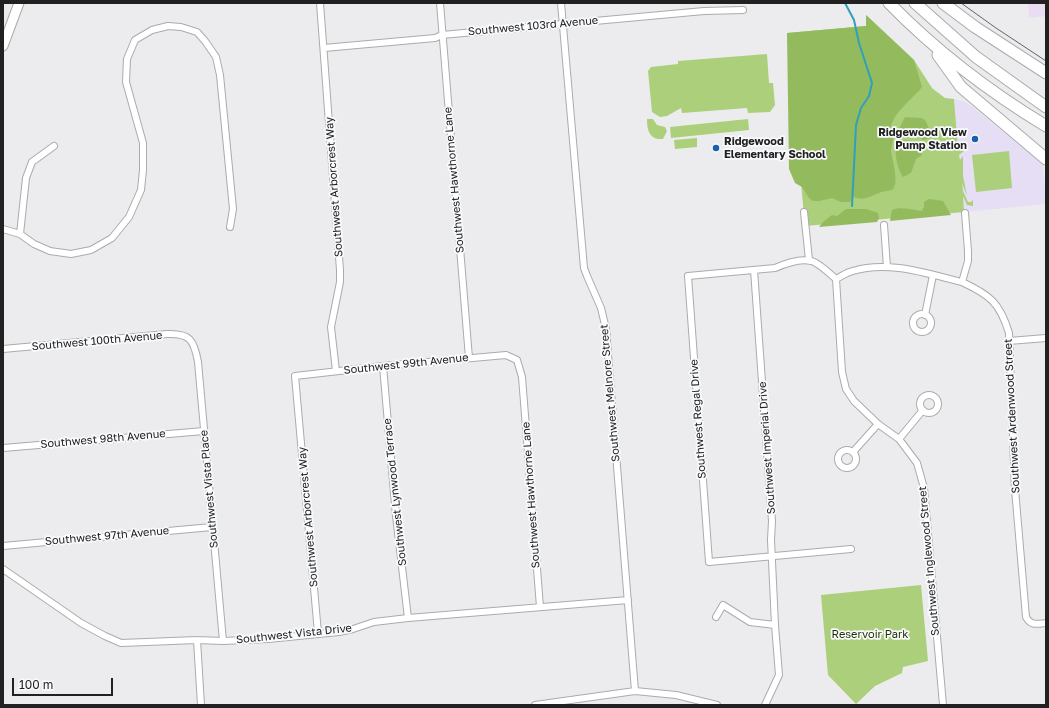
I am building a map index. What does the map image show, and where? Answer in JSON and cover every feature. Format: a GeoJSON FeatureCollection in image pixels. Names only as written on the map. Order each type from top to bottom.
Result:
{"type":"FeatureCollection","features":[{"type":"Feature","properties":{"kind":"highway"},"geometry":{"type":"LineString","coordinates":[[889,3],[950,60],[988,89],[1046,126]]}},
{"type":"Feature","properties":{"kind":"highway"},"geometry":{"type":"LineString","coordinates":[[915,3],[976,57],[1046,107]]}},
{"type":"Feature","properties":{"kind":"highway"},"geometry":{"type":"LineString","coordinates":[[944,3],[975,27],[1046,73]]}},
{"type":"Feature","properties":{"kind":"highway"},"geometry":{"type":"LineString","coordinates":[[926,39],[961,87],[1046,159]]}},
{"type":"Feature","properties":{"kind":"main road"},"geometry":{"type":"LineString","coordinates":[[3,46],[19,3]]}},
{"type":"Feature","properties":{"kind":"street","name":"Southwest Arborcrest Way"},"geometry":{"type":"LineString","coordinates":[[320,3],[340,270],[340,282],[331,327],[336,371]]}},
{"type":"Feature","properties":{"kind":"street","name":"Southwest Hawthorne Lane"},"geometry":{"type":"LineString","coordinates":[[440,3],[470,358]]}},
{"type":"Feature","properties":{"kind":"street","name":"Southwest Melnore Street"},"geometry":{"type":"LineString","coordinates":[[561,3],[584,268],[601,308],[606,329],[635,691]]}},
{"type":"Feature","properties":{"kind":"street"},"geometry":{"type":"LineString","coordinates":[[703,3],[704,11]]}},
{"type":"Feature","properties":{"kind":"street","name":"Southwest 103rd Avenue"},"geometry":{"type":"LineString","coordinates":[[324,48],[435,38],[442,35],[563,23],[704,11],[743,10]]}},
{"type":"Feature","properties":{"kind":"street"},"geometry":{"type":"LineString","coordinates":[[3,229],[20,234],[34,244],[50,251],[71,254],[91,250],[112,238],[129,217],[141,190],[143,170],[143,143],[126,82],[127,59],[135,40],[152,30],[168,26],[181,26],[197,32],[216,57],[220,75],[233,209],[230,228]]}},
{"type":"Feature","properties":{"kind":"street"},"geometry":{"type":"LineString","coordinates":[[20,234],[26,178],[30,167],[32,162],[54,146]]}},
{"type":"Feature","properties":{"kind":"street"},"geometry":{"type":"LineString","coordinates":[[804,212],[809,260]]}},
{"type":"Feature","properties":{"kind":"street"},"geometry":{"type":"LineString","coordinates":[[962,282],[968,261],[964,213]]}},
{"type":"Feature","properties":{"kind":"street"},"geometry":{"type":"LineString","coordinates":[[884,225],[887,267]]}},
{"type":"Feature","properties":{"kind":"street"},"geometry":{"type":"LineString","coordinates":[[754,270],[775,268],[787,263],[809,260],[814,262],[836,279]]}},
{"type":"Feature","properties":{"kind":"street","name":"Southwest Ardenwood Street"},"geometry":{"type":"LineString","coordinates":[[836,279],[851,271],[862,268],[887,267],[933,275],[962,282],[985,293],[996,305],[1004,318],[1009,334],[1015,489],[1026,617],[1030,623],[1046,623]]}},
{"type":"Feature","properties":{"kind":"street","name":"Southwest Regal Drive"},"geometry":{"type":"LineString","coordinates":[[754,270],[688,276],[709,562],[772,557]]}},
{"type":"Feature","properties":{"kind":"street","name":"Southwest Imperial Drive"},"geometry":{"type":"LineString","coordinates":[[754,270],[772,521],[770,540],[779,674],[765,705]]}},
{"type":"Feature","properties":{"kind":"street"},"geometry":{"type":"LineString","coordinates":[[925,315],[933,275]]}},
{"type":"Feature","properties":{"kind":"street","name":"Southwest Inglewood Street"},"geometry":{"type":"LineString","coordinates":[[836,279],[842,372],[846,389],[854,401],[878,424],[899,439],[917,463],[924,488],[943,705]]}},
{"type":"Feature","properties":{"kind":"street","name":"Southwest 100th Avenue"},"geometry":{"type":"LineString","coordinates":[[3,349],[179,334],[190,338]]}},
{"type":"Feature","properties":{"kind":"street","name":"Southwest Vista Place"},"geometry":{"type":"LineString","coordinates":[[190,338],[195,347],[198,362],[222,641]]}},
{"type":"Feature","properties":{"kind":"street"},"geometry":{"type":"LineString","coordinates":[[1009,341],[1046,338]]}},
{"type":"Feature","properties":{"kind":"street","name":"Southwest 99th Avenue"},"geometry":{"type":"LineString","coordinates":[[295,376],[383,366],[506,355],[517,360]]}},
{"type":"Feature","properties":{"kind":"street","name":"Southwest Hawthorne Lane"},"geometry":{"type":"LineString","coordinates":[[517,360],[522,377],[540,607]]}},
{"type":"Feature","properties":{"kind":"street","name":"Southwest Lynwood Terrace"},"geometry":{"type":"LineString","coordinates":[[383,366],[395,508],[408,618]]}},
{"type":"Feature","properties":{"kind":"street","name":"Southwest Arborcrest Way"},"geometry":{"type":"LineString","coordinates":[[295,376],[318,633]]}},
{"type":"Feature","properties":{"kind":"street"},"geometry":{"type":"LineString","coordinates":[[899,439],[923,410]]}},
{"type":"Feature","properties":{"kind":"street"},"geometry":{"type":"LineString","coordinates":[[853,452],[878,424]]}},
{"type":"Feature","properties":{"kind":"street","name":"Southwest 98th Avenue"},"geometry":{"type":"LineString","coordinates":[[3,448],[204,431]]}},
{"type":"Feature","properties":{"kind":"street","name":"Southwest 97th Avenue"},"geometry":{"type":"LineString","coordinates":[[3,546],[212,527]]}},
{"type":"Feature","properties":{"kind":"street"},"geometry":{"type":"LineString","coordinates":[[772,557],[851,549]]}},
{"type":"Feature","properties":{"kind":"street","name":"Southwest Vista Drive"},"geometry":{"type":"LineString","coordinates":[[3,569],[81,623],[121,643],[268,639],[346,630],[374,622],[408,618],[628,600]]}},
{"type":"Feature","properties":{"kind":"street"},"geometry":{"type":"LineString","coordinates":[[716,617],[723,605],[750,622],[775,625]]}},
{"type":"Feature","properties":{"kind":"street"},"geometry":{"type":"LineString","coordinates":[[197,640],[201,705]]}},
{"type":"Feature","properties":{"kind":"street"},"geometry":{"type":"LineString","coordinates":[[535,705],[635,691],[676,695],[717,705]]}},
{"type":"Feature","properties":{"kind":"shaded area"},"geometry":{"type":"Polygon","coordinates":[[[1028,3],[1046,3],[1046,16],[1029,18],[1028,3]]]}},
{"type":"Feature","properties":{"kind":"shaded area"},"geometry":{"type":"Polygon","coordinates":[[[954,99],[963,101],[973,107],[1043,165],[1046,204],[964,212],[954,99]]]}},
{"type":"Feature","properties":{"kind":"green space"},"geometry":{"type":"Polygon","coordinates":[[[866,15],[914,60],[932,88],[945,98],[954,99],[958,148],[963,146],[964,151],[959,155],[960,160],[963,156],[963,176],[967,196],[962,183],[963,191],[968,202],[973,200],[973,206],[967,205],[963,196],[964,212],[805,226],[787,33],[866,26],[866,15]]]}},
{"type":"Feature","properties":{"kind":"green space"},"geometry":{"type":"Polygon","coordinates":[[[866,15],[914,60],[922,87],[898,112],[892,123],[891,130],[893,138],[891,151],[895,171],[894,187],[892,190],[866,198],[861,199],[853,197],[850,202],[841,202],[832,198],[813,201],[809,198],[802,187],[795,183],[789,169],[787,33],[866,26],[866,15]]]}},
{"type":"Feature","properties":{"kind":"green space"},"geometry":{"type":"Polygon","coordinates":[[[767,54],[769,83],[773,83],[775,105],[770,112],[748,113],[747,108],[682,113],[681,108],[667,116],[660,117],[652,112],[648,71],[651,67],[678,64],[678,61],[767,54]]]}},
{"type":"Feature","properties":{"kind":"green space"},"geometry":{"type":"Polygon","coordinates":[[[905,117],[921,118],[925,120],[931,132],[930,138],[923,140],[915,135],[909,138],[899,137],[899,129],[905,117]]]}},
{"type":"Feature","properties":{"kind":"green space"},"geometry":{"type":"Polygon","coordinates":[[[647,119],[653,119],[657,125],[665,127],[667,131],[663,139],[655,138],[650,134],[647,119]]]}},
{"type":"Feature","properties":{"kind":"green space"},"geometry":{"type":"Polygon","coordinates":[[[748,119],[749,130],[671,138],[670,127],[748,119]]]}},
{"type":"Feature","properties":{"kind":"green space"},"geometry":{"type":"Polygon","coordinates":[[[697,138],[697,147],[675,149],[674,140],[697,138]]]}},
{"type":"Feature","properties":{"kind":"green space"},"geometry":{"type":"Polygon","coordinates":[[[902,140],[912,141],[922,155],[916,159],[911,173],[903,177],[896,157],[897,147],[902,140]]]}},
{"type":"Feature","properties":{"kind":"green space"},"geometry":{"type":"Polygon","coordinates":[[[1009,151],[1012,188],[976,192],[972,155],[1009,151]]]}},
{"type":"Feature","properties":{"kind":"green space"},"geometry":{"type":"Polygon","coordinates":[[[929,199],[943,201],[951,215],[890,221],[892,210],[903,208],[922,211],[924,202],[929,199]]]}},
{"type":"Feature","properties":{"kind":"green space"},"geometry":{"type":"Polygon","coordinates":[[[846,209],[866,209],[878,213],[879,218],[877,222],[819,227],[832,215],[837,216],[846,209]]]}},
{"type":"Feature","properties":{"kind":"green space","name":"Reservoir Park"},"geometry":{"type":"Polygon","coordinates":[[[921,585],[928,661],[903,667],[902,673],[875,686],[856,704],[828,675],[821,595],[921,585]]]}},
{"type":"Feature","properties":{"kind":"waterway"},"geometry":{"type":"LineString","coordinates":[[845,3],[854,20],[859,43],[872,83],[869,96],[861,108],[856,125],[852,206]]}},
{"type":"Feature","properties":{"kind":"tram line"},"geometry":{"type":"LineString","coordinates":[[961,3],[1046,61]]}},
{"type":"Feature","properties":{"kind":"place","name":"Ridgewood View Pump Station"},"geometry":{"type":"Point","coordinates":[975,139]}},
{"type":"Feature","properties":{"kind":"place","name":"Ridgewood Elementary School"},"geometry":{"type":"Point","coordinates":[716,148]}}]}
